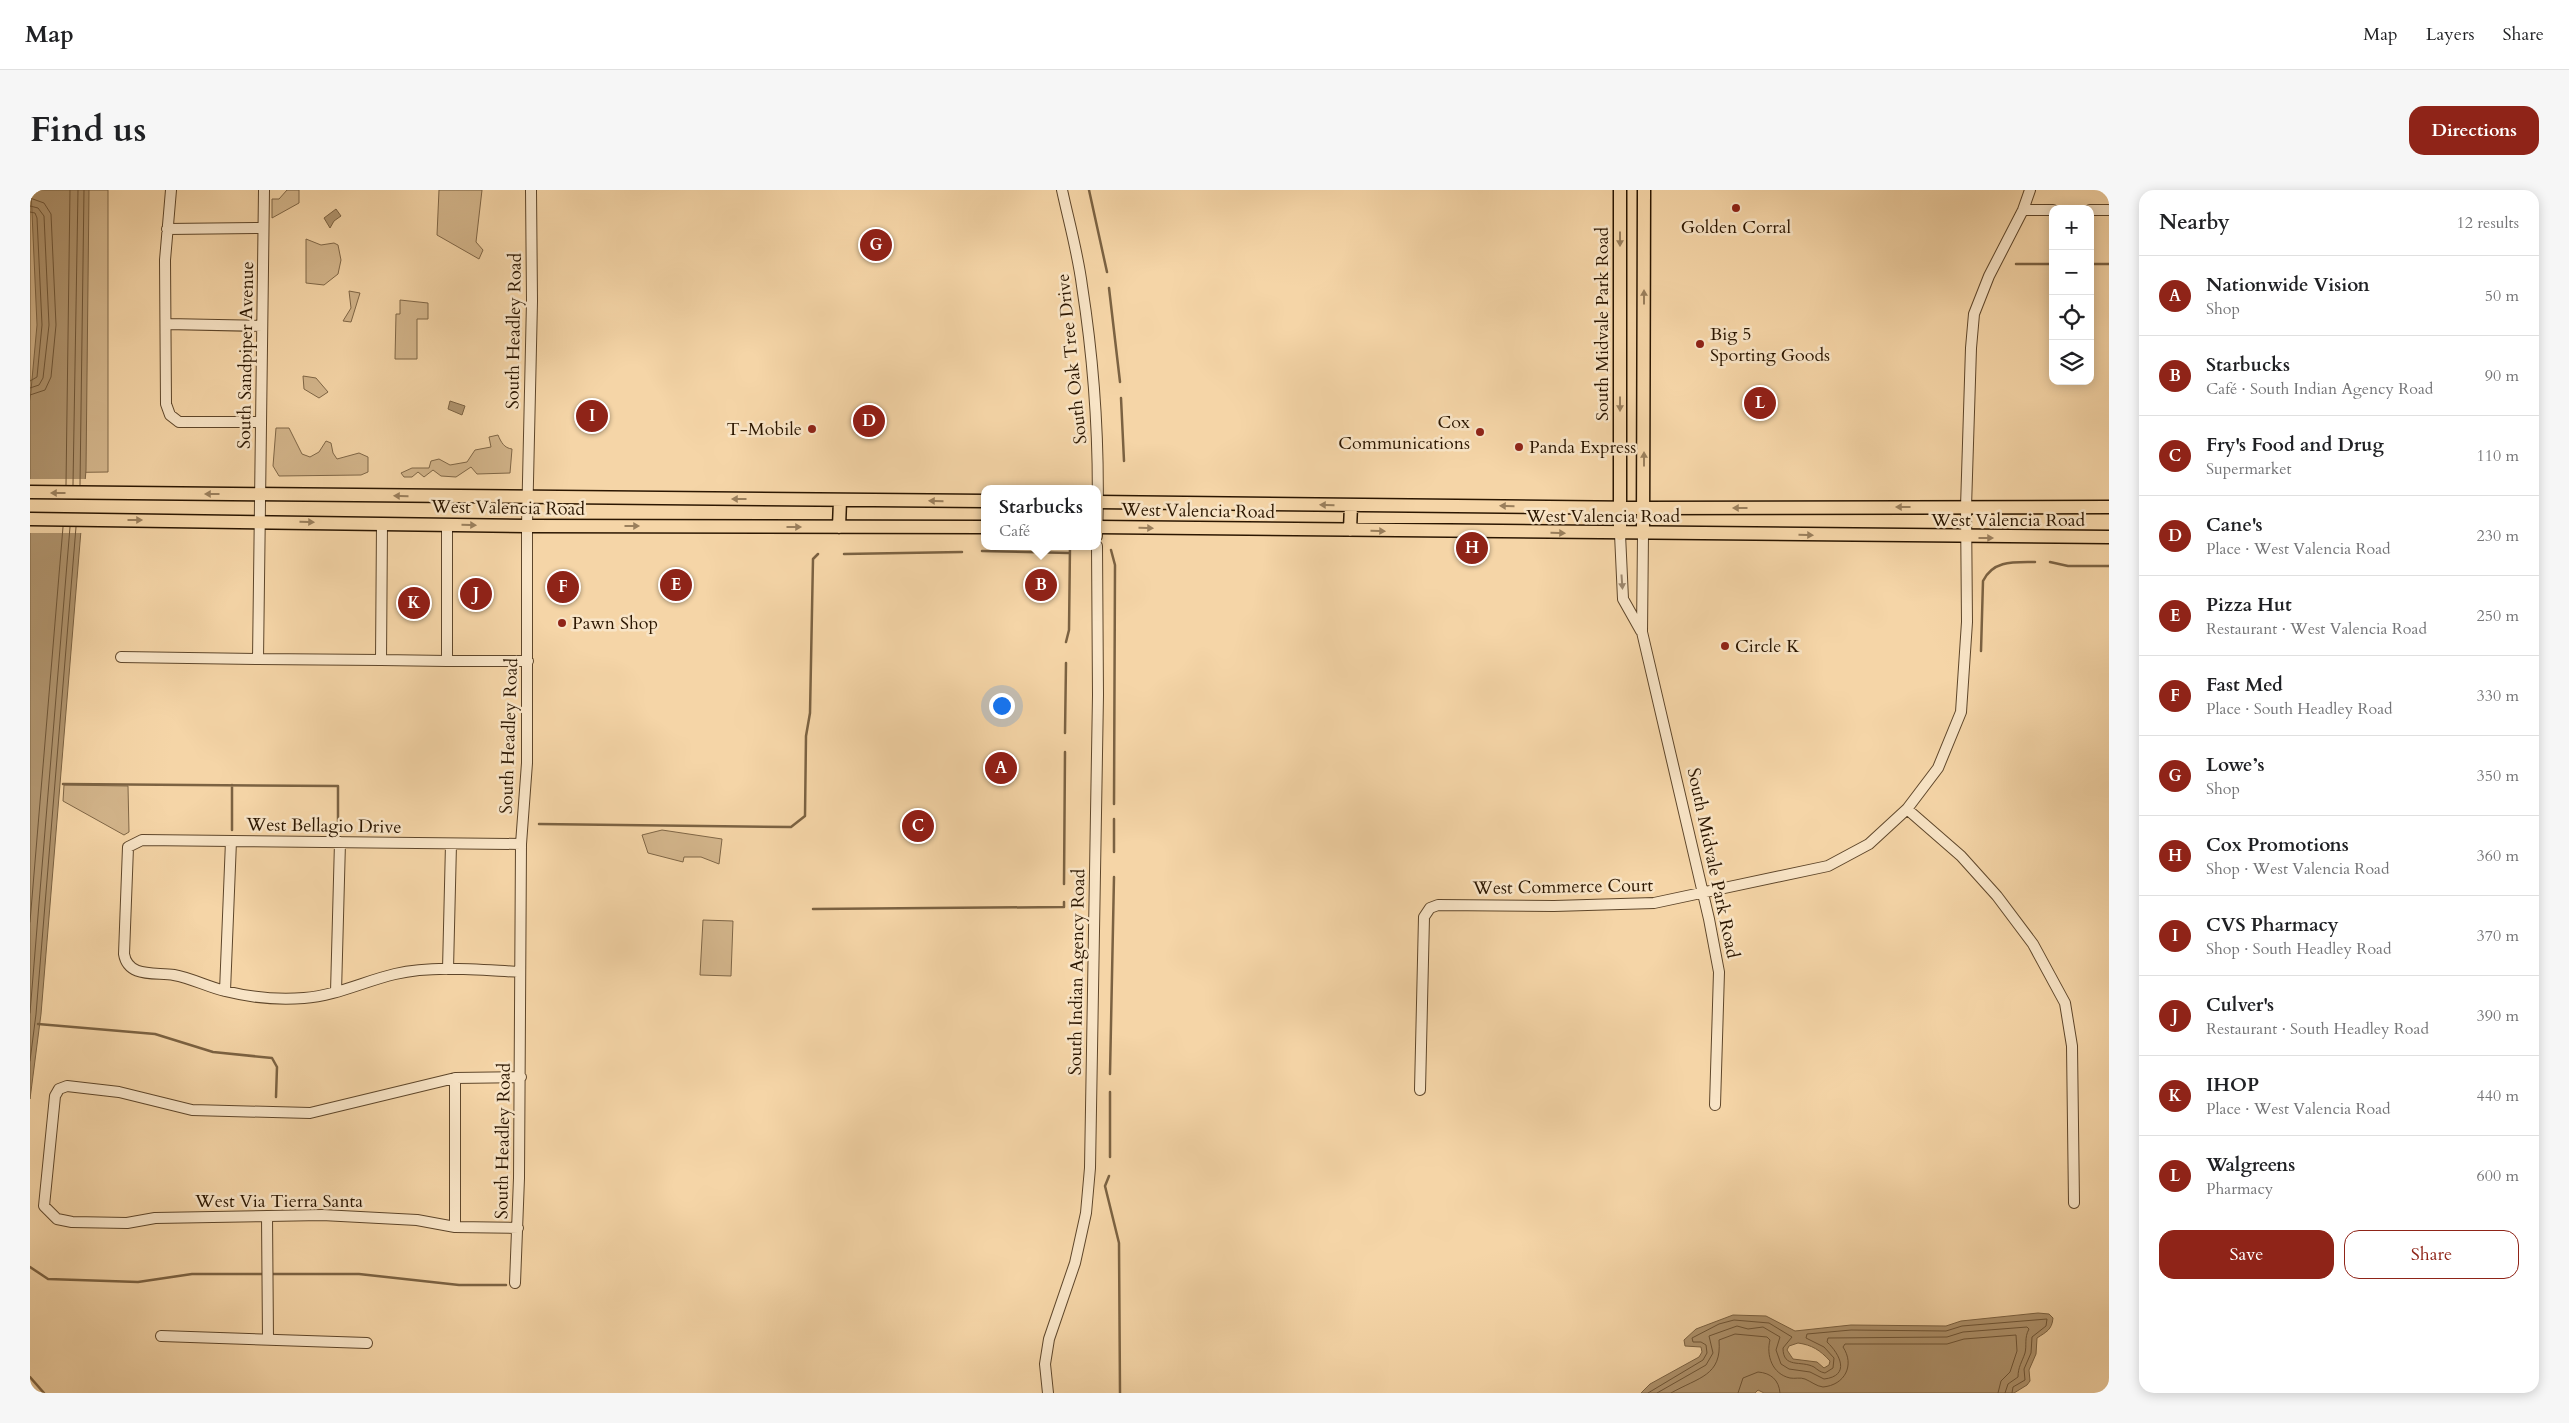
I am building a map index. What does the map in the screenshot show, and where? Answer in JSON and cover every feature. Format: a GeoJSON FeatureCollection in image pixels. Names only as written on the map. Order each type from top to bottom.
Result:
{"type":"FeatureCollection","features":[{"type":"Feature","properties":{"kind":"main road","name":"South Midvale Park Road"},"geometry":{"type":"LineString","coordinates":[[1620,190],[1620,534]]}},
{"type":"Feature","properties":{"kind":"main road","name":"South Midvale Park Road"},"geometry":{"type":"LineString","coordinates":[[1644,190],[1644,534]]}},
{"type":"Feature","properties":{"kind":"main road","name":"West Valencia Road"},"geometry":{"type":"LineString","coordinates":[[30,492],[981,501]]}},
{"type":"Feature","properties":{"kind":"main road"},"geometry":{"type":"LineString","coordinates":[[839,527],[840,500]]}},
{"type":"Feature","properties":{"kind":"main road","name":"West Valencia Road"},"geometry":{"type":"LineString","coordinates":[[1101,502],[1621,508],[2109,507]]}},
{"type":"Feature","properties":{"kind":"main road"},"geometry":{"type":"LineString","coordinates":[[1350,530],[1351,505]]}},
{"type":"Feature","properties":{"kind":"main road","name":"West Valencia Road"},"geometry":{"type":"LineString","coordinates":[[30,519],[527,526],[981,527]]}},
{"type":"Feature","properties":{"kind":"main road","name":"West Valencia Road"},"geometry":{"type":"LineString","coordinates":[[1101,527],[1966,538],[2109,537]]}},
{"type":"Feature","properties":{"kind":"street"},"geometry":{"type":"LineString","coordinates":[[171,190],[165,260],[166,404],[168,418],[182,422],[260,422]]}},
{"type":"Feature","properties":{"kind":"street","name":"South Sandpiper Avenue"},"geometry":{"type":"LineString","coordinates":[[258,659],[258,521],[261,494],[260,422],[264,190]]}},
{"type":"Feature","properties":{"kind":"street","name":"South Headley Road"},"geometry":{"type":"LineString","coordinates":[[515,1283],[521,1077],[521,844],[527,763],[527,497],[532,301],[531,190]]}},
{"type":"Feature","properties":{"kind":"street","name":"South Oak Tree Drive"},"geometry":{"type":"LineString","coordinates":[[1062,190],[1082,285],[1096,394],[1100,485]]}},
{"type":"Feature","properties":{"kind":"street","name":"West Commerce Court"},"geometry":{"type":"LineString","coordinates":[[1420,1090],[1424,917],[1430,908],[1438,905],[1554,906],[1654,903],[1828,866],[1869,844],[1907,809],[1938,768],[1961,712],[1967,622],[1966,507],[1971,348],[1974,314],[1989,276],[2023,210],[2030,190]]}},
{"type":"Feature","properties":{"kind":"street"},"geometry":{"type":"LineString","coordinates":[[2023,210],[2049,210]]}},
{"type":"Feature","properties":{"kind":"street"},"geometry":{"type":"LineString","coordinates":[[2094,210],[2109,210]]}},
{"type":"Feature","properties":{"kind":"street"},"geometry":{"type":"LineString","coordinates":[[167,229],[263,228]]}},
{"type":"Feature","properties":{"kind":"street"},"geometry":{"type":"LineString","coordinates":[[166,324],[262,326]]}},
{"type":"Feature","properties":{"kind":"street"},"geometry":{"type":"LineString","coordinates":[[381,660],[382,523]]}},
{"type":"Feature","properties":{"kind":"street"},"geometry":{"type":"LineString","coordinates":[[447,525],[447,661]]}},
{"type":"Feature","properties":{"kind":"street","name":"South Midvale Park Road"},"geometry":{"type":"LineString","coordinates":[[1620,534],[1623,599],[1642,632]]}},
{"type":"Feature","properties":{"kind":"street","name":"South Midvale Park Road"},"geometry":{"type":"LineString","coordinates":[[1644,534],[1642,632],[1703,892],[1719,972],[1715,1105]]}},
{"type":"Feature","properties":{"kind":"street","name":"South Indian Agency Road"},"geometry":{"type":"LineString","coordinates":[[1048,1393],[1045,1364],[1049,1339],[1075,1263],[1086,1213],[1090,1168],[1098,695],[1097,550]]}},
{"type":"Feature","properties":{"kind":"street"},"geometry":{"type":"LineString","coordinates":[[121,657],[528,661]]}},
{"type":"Feature","properties":{"kind":"street"},"geometry":{"type":"LineString","coordinates":[[1907,809],[1961,856],[1998,896],[2033,944],[2065,1002],[2072,1046],[2074,1203]]}},
{"type":"Feature","properties":{"kind":"street","name":"West Bellagio Drive"},"geometry":{"type":"LineString","coordinates":[[225,991],[176,975],[136,971],[130,968],[124,954],[128,847],[142,840],[521,844]]}},
{"type":"Feature","properties":{"kind":"street"},"geometry":{"type":"LineString","coordinates":[[231,841],[225,991],[266,997],[304,998],[336,992],[396,974],[448,969],[520,972]]}},
{"type":"Feature","properties":{"kind":"street"},"geometry":{"type":"LineString","coordinates":[[336,992],[340,842]]}},
{"type":"Feature","properties":{"kind":"street"},"geometry":{"type":"LineString","coordinates":[[448,969],[451,844]]}},
{"type":"Feature","properties":{"kind":"street"},"geometry":{"type":"LineString","coordinates":[[455,1227],[455,1078],[521,1077]]}},
{"type":"Feature","properties":{"kind":"street","name":"West Via Tierra Santa"},"geometry":{"type":"LineString","coordinates":[[455,1078],[310,1113],[192,1110],[119,1092],[67,1086],[59,1089],[55,1096],[44,1206],[56,1219],[72,1222],[127,1223],[155,1218],[267,1216],[360,1217],[417,1220],[455,1227],[518,1228]]}},
{"type":"Feature","properties":{"kind":"street"},"geometry":{"type":"LineString","coordinates":[[267,1216],[268,1340]]}},
{"type":"Feature","properties":{"kind":"street"},"geometry":{"type":"LineString","coordinates":[[161,1336],[367,1343]]}},
{"type":"Feature","properties":{"kind":"shaded area"},"geometry":{"type":"Polygon","coordinates":[[[30,190],[108,190],[108,472],[30,473],[30,190]]]}},
{"type":"Feature","properties":{"kind":"shaded area"},"geometry":{"type":"Polygon","coordinates":[[[287,190],[299,190],[299,203],[272,218],[272,199],[279,199],[287,190]]]}},
{"type":"Feature","properties":{"kind":"shaded area"},"geometry":{"type":"Polygon","coordinates":[[[439,190],[482,190],[476,242],[483,250],[479,259],[437,235],[439,190]]]}},
{"type":"Feature","properties":{"kind":"shaded area"},"geometry":{"type":"Polygon","coordinates":[[[306,239],[321,245],[334,243],[338,245],[341,260],[338,274],[324,285],[306,283],[306,239]]]}},
{"type":"Feature","properties":{"kind":"shaded area"},"geometry":{"type":"Polygon","coordinates":[[[349,291],[360,293],[351,322],[343,321],[351,308],[349,291]]]}},
{"type":"Feature","properties":{"kind":"shaded area"},"geometry":{"type":"Polygon","coordinates":[[[400,300],[428,303],[428,319],[417,319],[417,359],[395,359],[396,314],[400,314],[400,300]]]}},
{"type":"Feature","properties":{"kind":"shaded area"},"geometry":{"type":"Polygon","coordinates":[[[303,376],[316,378],[328,392],[319,398],[304,389],[303,376]]]}},
{"type":"Feature","properties":{"kind":"shaded area"},"geometry":{"type":"Polygon","coordinates":[[[276,428],[289,428],[302,454],[310,457],[319,452],[326,441],[331,443],[333,453],[337,459],[359,453],[368,457],[368,472],[361,475],[279,476],[273,466],[276,428]]]}},
{"type":"Feature","properties":{"kind":"shaded area"},"geometry":{"type":"Polygon","coordinates":[[[498,435],[505,446],[512,449],[510,473],[477,474],[471,467],[456,477],[441,476],[433,470],[424,477],[418,472],[412,477],[404,477],[401,473],[412,468],[429,468],[431,461],[439,459],[450,465],[467,462],[475,450],[491,447],[489,437],[498,435]]]}},
{"type":"Feature","properties":{"kind":"shaded area"},"geometry":{"type":"Polygon","coordinates":[[[64,785],[128,786],[129,832],[124,835],[63,801],[64,785]]]}},
{"type":"Feature","properties":{"kind":"shaded area"},"geometry":{"type":"Polygon","coordinates":[[[662,830],[722,839],[719,864],[701,857],[684,857],[683,862],[648,853],[642,835],[662,830]]]}},
{"type":"Feature","properties":{"kind":"shaded area"},"geometry":{"type":"Polygon","coordinates":[[[703,920],[733,921],[731,976],[700,975],[703,920]]]}},
{"type":"Feature","properties":{"kind":"water"},"geometry":{"type":"Polygon","coordinates":[[[31,190],[89,190],[86,470],[41,1014],[30,1099],[30,401],[37,325],[31,190]]]}},
{"type":"Feature","properties":{"kind":"water"},"geometry":{"type":"Polygon","coordinates":[[[336,209],[341,216],[334,221],[330,228],[324,218],[336,209]]]}},
{"type":"Feature","properties":{"kind":"water"},"geometry":{"type":"Polygon","coordinates":[[[450,401],[465,406],[462,415],[448,409],[450,401]]]}},
{"type":"Feature","properties":{"kind":"water"},"geometry":{"type":"Polygon","coordinates":[[[2038,1313],[2049,1314],[2053,1318],[2050,1328],[2037,1338],[2036,1354],[2029,1370],[2030,1381],[2014,1393],[1764,1393],[1758,1390],[1755,1393],[1641,1393],[1650,1384],[1699,1357],[1702,1352],[1701,1347],[1685,1346],[1684,1340],[1696,1329],[1733,1315],[1766,1316],[1795,1331],[1851,1325],[1946,1326],[1961,1321],[2038,1313]],[[1798,1343],[1789,1346],[1787,1350],[1793,1359],[1817,1362],[1824,1368],[1829,1365],[1830,1361],[1823,1354],[1798,1343]]]}},
{"type":"Feature","properties":{"kind":"pier"},"geometry":{"type":"Polygon","coordinates":[[[30,479],[87,479],[83,533],[30,533],[30,479]]]}},
{"type":"Feature","properties":{"kind":"waterway"},"geometry":{"type":"LineString","coordinates":[[1089,190],[1107,272]]}},
{"type":"Feature","properties":{"kind":"waterway"},"geometry":{"type":"LineString","coordinates":[[2016,264],[2049,264]]}},
{"type":"Feature","properties":{"kind":"waterway"},"geometry":{"type":"LineString","coordinates":[[2094,264],[2109,264]]}},
{"type":"Feature","properties":{"kind":"waterway"},"geometry":{"type":"LineString","coordinates":[[1109,288],[1120,382]]}},
{"type":"Feature","properties":{"kind":"waterway"},"geometry":{"type":"LineString","coordinates":[[1121,398],[1124,461]]}},
{"type":"Feature","properties":{"kind":"waterway"},"geometry":{"type":"LineString","coordinates":[[1066,642],[1069,630],[1070,550]]}},
{"type":"Feature","properties":{"kind":"waterway"},"geometry":{"type":"LineString","coordinates":[[1111,550],[1115,565],[1114,804]]}},
{"type":"Feature","properties":{"kind":"waterway"},"geometry":{"type":"LineString","coordinates":[[982,551],[1069,553]]}},
{"type":"Feature","properties":{"kind":"waterway"},"geometry":{"type":"LineString","coordinates":[[844,554],[962,552]]}},
{"type":"Feature","properties":{"kind":"waterway"},"geometry":{"type":"LineString","coordinates":[[539,824],[791,827],[805,816],[806,736],[810,713],[813,559],[818,554]]}},
{"type":"Feature","properties":{"kind":"waterway"},"geometry":{"type":"LineString","coordinates":[[1981,651],[1983,581],[1987,574],[1998,566],[2012,562],[2035,562]]}},
{"type":"Feature","properties":{"kind":"waterway"},"geometry":{"type":"LineString","coordinates":[[2050,562],[2068,566],[2109,566]]}},
{"type":"Feature","properties":{"kind":"waterway"},"geometry":{"type":"LineString","coordinates":[[1065,733],[1066,663]]}},
{"type":"Feature","properties":{"kind":"waterway"},"geometry":{"type":"LineString","coordinates":[[1064,884],[1065,752]]}},
{"type":"Feature","properties":{"kind":"waterway"},"geometry":{"type":"LineString","coordinates":[[63,784],[338,786],[338,823]]}},
{"type":"Feature","properties":{"kind":"waterway"},"geometry":{"type":"LineString","coordinates":[[232,785],[232,830]]}},
{"type":"Feature","properties":{"kind":"waterway"},"geometry":{"type":"LineString","coordinates":[[1114,819],[1114,852]]}},
{"type":"Feature","properties":{"kind":"waterway"},"geometry":{"type":"LineString","coordinates":[[1110,1074],[1114,877]]}},
{"type":"Feature","properties":{"kind":"waterway"},"geometry":{"type":"LineString","coordinates":[[813,909],[1064,907],[1064,902]]}},
{"type":"Feature","properties":{"kind":"waterway"},"geometry":{"type":"LineString","coordinates":[[38,1024],[155,1034],[213,1052],[272,1058],[277,1067],[276,1097]]}},
{"type":"Feature","properties":{"kind":"waterway"},"geometry":{"type":"LineString","coordinates":[[1110,1092],[1110,1157]]}},
{"type":"Feature","properties":{"kind":"waterway"},"geometry":{"type":"LineString","coordinates":[[1109,1176],[1105,1186],[1119,1243],[1120,1393]]}},
{"type":"Feature","properties":{"kind":"waterway"},"geometry":{"type":"LineString","coordinates":[[30,1267],[48,1279],[138,1282],[192,1274],[265,1274]]}},
{"type":"Feature","properties":{"kind":"waterway"},"geometry":{"type":"LineString","coordinates":[[271,1274],[359,1274],[459,1285],[506,1285]]}},
{"type":"Feature","properties":{"kind":"waterway"},"geometry":{"type":"LineString","coordinates":[[30,1377],[44,1393]]}},
{"type":"Feature","properties":{"kind":"place","name":"Golden Corral"},"geometry":{"type":"Point","coordinates":[1736,208]}},
{"type":"Feature","properties":{"kind":"place","name":"Lowe’s"},"geometry":{"type":"Point","coordinates":[876,245]}},
{"type":"Feature","properties":{"kind":"place","name":"Big 5 Sporting Goods"},"geometry":{"type":"Point","coordinates":[1700,344]}},
{"type":"Feature","properties":{"kind":"place","name":"Walgreens"},"geometry":{"type":"Point","coordinates":[1760,403]}},
{"type":"Feature","properties":{"kind":"place","name":"CVS Pharmacy"},"geometry":{"type":"Point","coordinates":[592,416]}},
{"type":"Feature","properties":{"kind":"place","name":"Cane's"},"geometry":{"type":"Point","coordinates":[869,421]}},
{"type":"Feature","properties":{"kind":"place","name":"T-Mobile"},"geometry":{"type":"Point","coordinates":[812,429]}},
{"type":"Feature","properties":{"kind":"place","name":"Cox Communications"},"geometry":{"type":"Point","coordinates":[1480,432]}},
{"type":"Feature","properties":{"kind":"place","name":"Panda Express"},"geometry":{"type":"Point","coordinates":[1519,447]}},
{"type":"Feature","properties":{"kind":"place","name":"Cox Promotions"},"geometry":{"type":"Point","coordinates":[1472,548]}},
{"type":"Feature","properties":{"kind":"place","name":"Pizza Hut"},"geometry":{"type":"Point","coordinates":[676,585]}},
{"type":"Feature","properties":{"kind":"place","name":"Starbucks"},"geometry":{"type":"Point","coordinates":[1041,585]}},
{"type":"Feature","properties":{"kind":"place","name":"Fast Med"},"geometry":{"type":"Point","coordinates":[563,587]}},
{"type":"Feature","properties":{"kind":"place","name":"Culver's"},"geometry":{"type":"Point","coordinates":[476,594]}},
{"type":"Feature","properties":{"kind":"place","name":"IHOP"},"geometry":{"type":"Point","coordinates":[414,603]}},
{"type":"Feature","properties":{"kind":"place","name":"Pawn Shop"},"geometry":{"type":"Point","coordinates":[562,623]}},
{"type":"Feature","properties":{"kind":"place","name":"Circle K"},"geometry":{"type":"Point","coordinates":[1725,646]}},
{"type":"Feature","properties":{"kind":"place","name":"Nationwide Vision"},"geometry":{"type":"Point","coordinates":[1001,768]}},
{"type":"Feature","properties":{"kind":"place","name":"Fry's Food and Drug"},"geometry":{"type":"Point","coordinates":[918,826]}}]}
